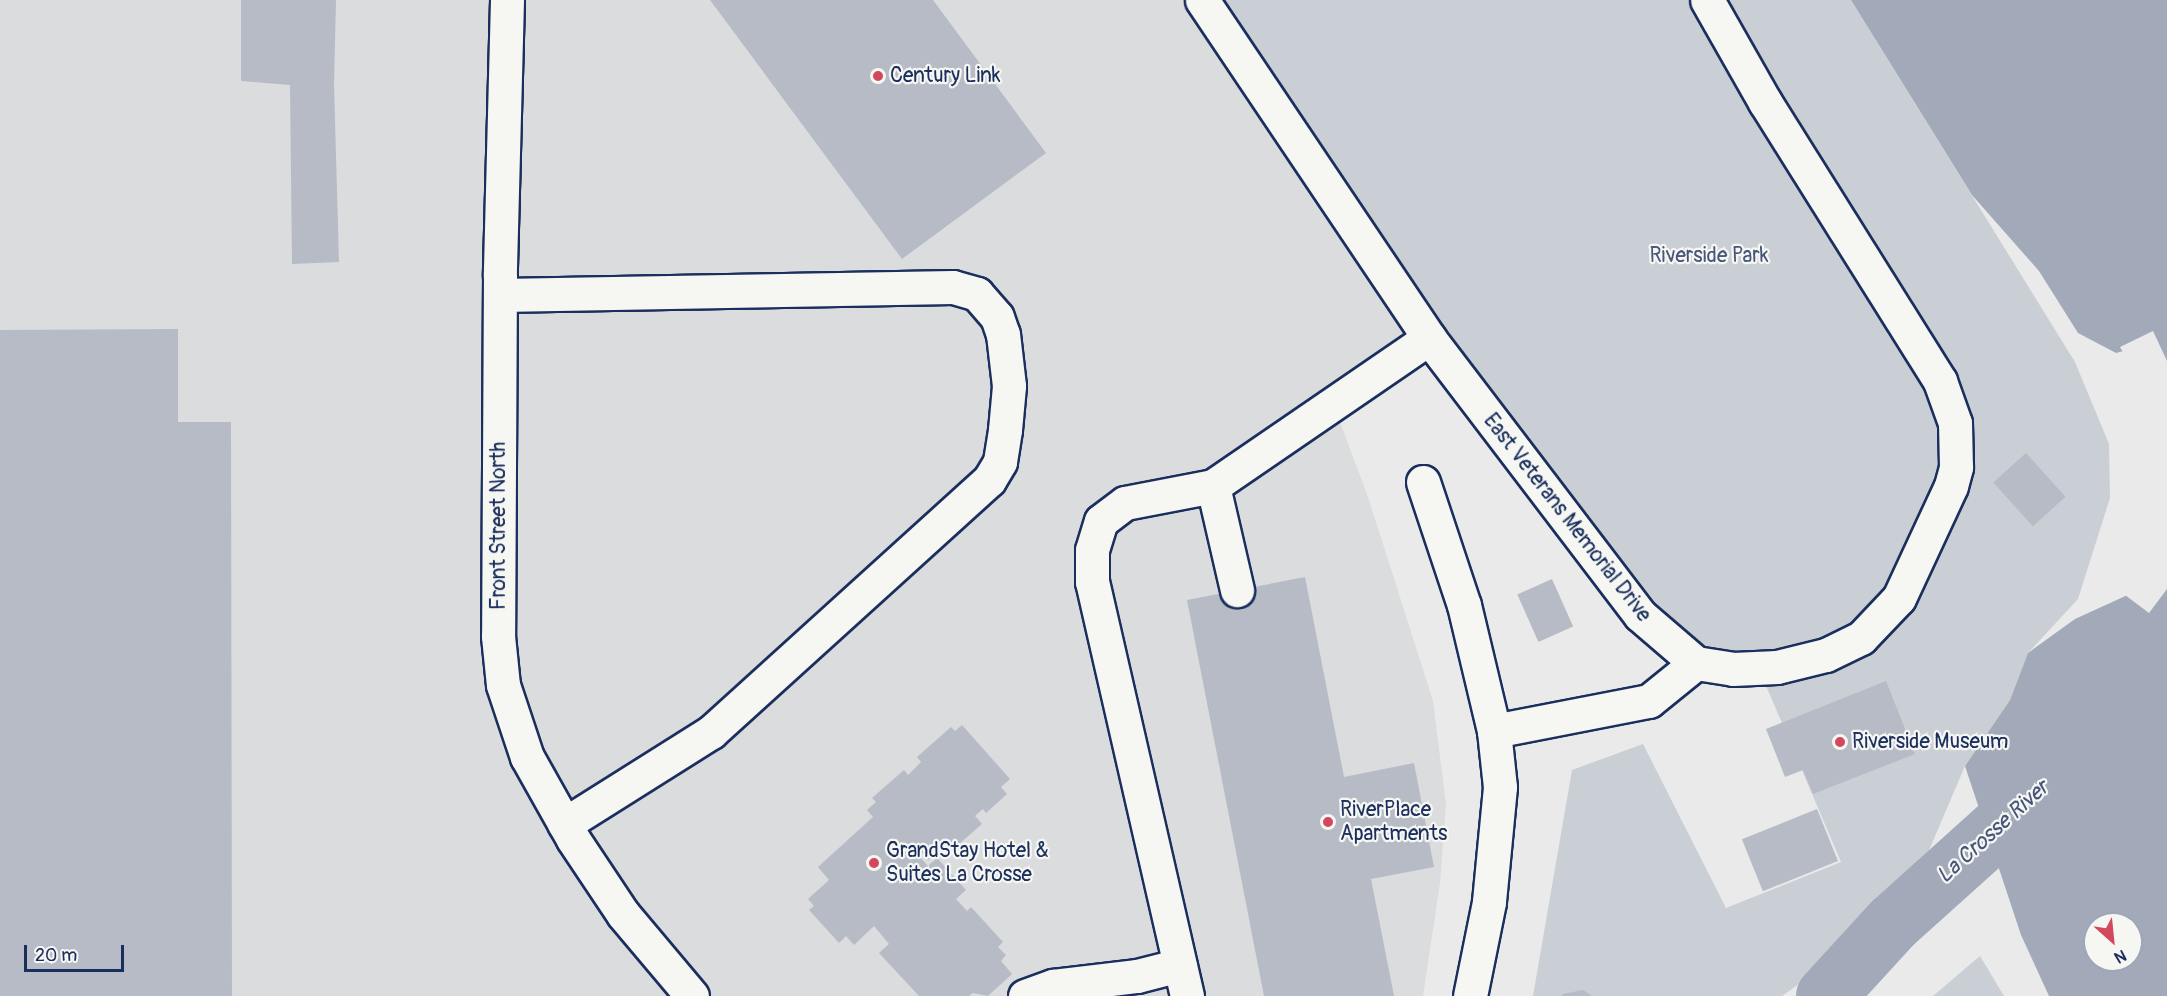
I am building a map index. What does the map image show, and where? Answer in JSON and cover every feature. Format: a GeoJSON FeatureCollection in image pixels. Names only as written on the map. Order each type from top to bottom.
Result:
{"type":"FeatureCollection","features":[{"type":"Feature","properties":{"kind":"street","name":"Front Street North"},"geometry":{"type":"LineString","coordinates":[[507,0],[500,295],[498,636],[503,685],[527,757],[564,824],[623,914],[692,996]]}},
{"type":"Feature","properties":{"kind":"street","name":"East Veterans Memorial Drive"},"geometry":{"type":"LineString","coordinates":[[1202,0],[1429,338],[1640,615],[1696,663]]}},
{"type":"Feature","properties":{"kind":"street"},"geometry":{"type":"LineString","coordinates":[[1494,731],[1649,702],[1696,663],[1733,669],[1777,667],[1826,655],[1874,628],[1899,598],[1942,512],[1956,467],[1955,423],[1940,381],[1765,102],[1707,0]]}},
{"type":"Feature","properties":{"kind":"street"},"geometry":{"type":"LineString","coordinates":[[500,295],[953,287],[977,294],[993,311],[1003,334],[1009,386],[1005,430],[1000,462],[989,480],[711,732],[564,824]]}},
{"type":"Feature","properties":{"kind":"street"},"geometry":{"type":"LineString","coordinates":[[1187,996],[1092,582],[1092,550],[1101,521],[1125,503],[1213,486],[1429,338]]}},
{"type":"Feature","properties":{"kind":"street"},"geometry":{"type":"LineString","coordinates":[[1423,482],[1464,604],[1494,731],[1500,788],[1489,902],[1470,996]]}},
{"type":"Feature","properties":{"kind":"street"},"geometry":{"type":"LineString","coordinates":[[1213,486],[1237,590]]}},
{"type":"Feature","properties":{"kind":"street"},"geometry":{"type":"LineString","coordinates":[[1025,996],[1053,986],[1137,976],[1180,965]]}},
{"type":"Feature","properties":{"kind":"shaded area"},"geometry":{"type":"Polygon","coordinates":[[[0,0],[1202,0],[1429,338],[1334,406],[1368,497],[1433,701],[1446,804],[1440,883],[1423,996],[0,996],[0,0]]]}},
{"type":"Feature","properties":{"kind":"green space","name":"Riverside Park"},"geometry":{"type":"Polygon","coordinates":[[[1223,0],[1851,0],[2075,362],[2109,444],[2110,498],[2078,599],[2028,653],[2010,700],[1965,766],[1924,862],[1860,940],[1782,996],[1533,996],[1572,770],[1643,744],[1726,908],[1841,862],[1767,688],[1669,620],[1543,463],[1393,257],[1223,0]]]}},
{"type":"Feature","properties":{"kind":"green space"},"geometry":{"type":"Polygon","coordinates":[[[1980,956],[2004,996],[1933,996],[1980,956]]]}},
{"type":"Feature","properties":{"kind":"water"},"geometry":{"type":"Polygon","coordinates":[[[1851,0],[2167,0],[2167,398],[2150,344],[2116,353],[2078,333],[2039,271],[1972,195],[1851,0]]]}},
{"type":"Feature","properties":{"kind":"water"},"geometry":{"type":"Polygon","coordinates":[[[2167,577],[2167,996],[2049,996],[2021,935],[1965,766],[2010,700],[2028,653],[2075,619],[2167,577]]]}},
{"type":"Feature","properties":{"kind":"pier"},"geometry":{"type":"Polygon","coordinates":[[[2153,331],[2167,361],[2167,401],[2148,347],[2124,354],[2120,347],[2153,331]]]}},
{"type":"Feature","properties":{"kind":"pier"},"geometry":{"type":"Polygon","coordinates":[[[2167,574],[2167,589],[2149,613],[2125,595],[2167,574]]]}},
{"type":"Feature","properties":{"kind":"building"},"geometry":{"type":"Polygon","coordinates":[[[241,0],[336,0],[334,84],[339,262],[292,264],[290,85],[241,81],[241,0]]]}},
{"type":"Feature","properties":{"kind":"building","name":"Century Link"},"geometry":{"type":"Polygon","coordinates":[[[710,0],[933,0],[1046,153],[902,259],[710,0]]]}},
{"type":"Feature","properties":{"kind":"building"},"geometry":{"type":"Polygon","coordinates":[[[178,329],[178,422],[231,422],[232,996],[0,996],[0,330],[178,329]]]}},
{"type":"Feature","properties":{"kind":"building"},"geometry":{"type":"Polygon","coordinates":[[[2026,453],[2065,497],[2033,526],[1993,482],[2026,453]]]}},
{"type":"Feature","properties":{"kind":"building","name":"RiverPlace Apartments"},"geometry":{"type":"Polygon","coordinates":[[[1305,577],[1344,777],[1414,763],[1434,867],[1371,879],[1394,996],[1264,996],[1187,600],[1305,577]]]}},
{"type":"Feature","properties":{"kind":"building"},"geometry":{"type":"Polygon","coordinates":[[[1552,579],[1573,627],[1538,642],[1517,594],[1552,579]]]}},
{"type":"Feature","properties":{"kind":"building","name":"Riverside Museum"},"geometry":{"type":"Polygon","coordinates":[[[1886,681],[1915,754],[1813,794],[1803,770],[1785,777],[1766,729],[1886,681]]]}},
{"type":"Feature","properties":{"kind":"building","name":"GrandStay Hotel & Suites La Crosse"},"geometry":{"type":"Polygon","coordinates":[[[962,725],[1010,779],[1001,787],[1007,794],[986,813],[983,809],[975,816],[982,824],[943,858],[938,852],[928,860],[922,853],[919,856],[928,866],[937,858],[966,890],[956,899],[967,911],[971,907],[1003,942],[998,947],[1006,955],[1001,961],[1012,974],[988,996],[973,993],[969,996],[919,996],[879,953],[889,944],[874,926],[854,945],[846,936],[839,943],[809,910],[814,906],[808,899],[829,880],[818,867],[873,817],[867,810],[876,802],[872,798],[904,770],[908,775],[921,762],[917,757],[951,727],[955,731],[962,725]]]}},
{"type":"Feature","properties":{"kind":"building"},"geometry":{"type":"Polygon","coordinates":[[[1817,809],[1838,861],[1763,891],[1742,839],[1817,809]]]}},
{"type":"Feature","properties":{"kind":"building"},"geometry":{"type":"Polygon","coordinates":[[[1583,990],[1592,996],[1562,996],[1563,994],[1583,990]]]}},
{"type":"Feature","properties":{"kind":"waterway","name":"La Crosse River"},"geometry":{"type":"LineString","coordinates":[[1826,996],[1893,923],[2167,676]]}},
{"type":"Feature","properties":{"kind":"place","name":"Century Link"},"geometry":{"type":"Point","coordinates":[878,76]}},
{"type":"Feature","properties":{"kind":"place","name":"Riverside Museum"},"geometry":{"type":"Point","coordinates":[1840,742]}},
{"type":"Feature","properties":{"kind":"place","name":"RiverPlace Apartments"},"geometry":{"type":"Point","coordinates":[1328,822]}},
{"type":"Feature","properties":{"kind":"place","name":"GrandStay Hotel & Suites La Crosse"},"geometry":{"type":"Point","coordinates":[874,863]}}]}
